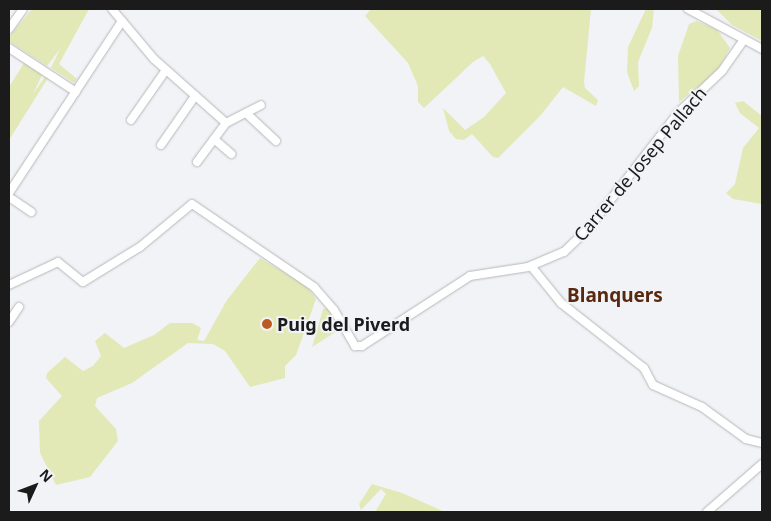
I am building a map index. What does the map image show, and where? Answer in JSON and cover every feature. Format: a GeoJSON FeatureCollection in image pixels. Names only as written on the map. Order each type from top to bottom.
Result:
{"type":"FeatureCollection","features":[{"type":"Feature","properties":{"kind":"street"},"geometry":{"type":"LineString","coordinates":[[112,9],[166,70],[226,123]]}},
{"type":"Feature","properties":{"kind":"street"},"geometry":{"type":"LineString","coordinates":[[688,9],[762,50]]}},
{"type":"Feature","properties":{"kind":"street"},"geometry":{"type":"LineString","coordinates":[[9,29],[20,11]]}},
{"type":"Feature","properties":{"kind":"street"},"geometry":{"type":"LineString","coordinates":[[9,189],[76,92],[122,20]]}},
{"type":"Feature","properties":{"kind":"street","name":"Carrer de Josep Pallach"},"geometry":{"type":"LineString","coordinates":[[9,285],[55,262],[65,265],[83,282],[140,247],[192,204],[314,287],[334,310],[356,346],[470,276],[531,266],[564,252],[588,229],[678,113],[722,71],[744,40]]}},
{"type":"Feature","properties":{"kind":"street"},"geometry":{"type":"LineString","coordinates":[[9,48],[76,92]]}},
{"type":"Feature","properties":{"kind":"street"},"geometry":{"type":"LineString","coordinates":[[131,120],[166,70]]}},
{"type":"Feature","properties":{"kind":"street"},"geometry":{"type":"LineString","coordinates":[[161,145],[195,96]]}},
{"type":"Feature","properties":{"kind":"street"},"geometry":{"type":"LineString","coordinates":[[198,162],[226,123],[261,105]]}},
{"type":"Feature","properties":{"kind":"street"},"geometry":{"type":"LineString","coordinates":[[246,113],[276,141]]}},
{"type":"Feature","properties":{"kind":"street"},"geometry":{"type":"LineString","coordinates":[[214,140],[231,154]]}},
{"type":"Feature","properties":{"kind":"street"},"geometry":{"type":"LineString","coordinates":[[9,197],[31,212]]}},
{"type":"Feature","properties":{"kind":"street"},"geometry":{"type":"LineString","coordinates":[[531,266],[561,303],[644,368],[653,385],[702,407],[746,439],[762,443]]}},
{"type":"Feature","properties":{"kind":"street"},"geometry":{"type":"LineString","coordinates":[[9,322],[19,307]]}},
{"type":"Feature","properties":{"kind":"street"},"geometry":{"type":"LineString","coordinates":[[707,512],[762,464]]}},
{"type":"Feature","properties":{"kind":"green space"},"geometry":{"type":"Polygon","coordinates":[[[32,9],[89,9],[59,64],[77,79],[74,83],[51,68],[60,49],[47,66],[10,42],[9,37],[32,9]]]}},
{"type":"Feature","properties":{"kind":"green space"},"geometry":{"type":"Polygon","coordinates":[[[371,9],[591,9],[584,82],[585,88],[598,100],[596,106],[563,87],[540,116],[498,158],[493,157],[472,134],[464,140],[456,139],[449,131],[443,108],[465,130],[484,117],[506,93],[490,64],[483,56],[473,62],[424,108],[418,102],[418,86],[408,63],[365,16],[371,9]]]}},
{"type":"Feature","properties":{"kind":"green space"},"geometry":{"type":"Polygon","coordinates":[[[646,9],[654,9],[652,28],[638,62],[639,86],[634,91],[627,72],[628,47],[646,9]]]}},
{"type":"Feature","properties":{"kind":"green space"},"geometry":{"type":"Polygon","coordinates":[[[716,9],[762,9],[762,41],[732,25],[716,9]]]}},
{"type":"Feature","properties":{"kind":"green space"},"geometry":{"type":"Polygon","coordinates":[[[697,21],[717,30],[730,48],[717,72],[679,102],[678,56],[689,24],[697,21]]]}},
{"type":"Feature","properties":{"kind":"green space"},"geometry":{"type":"Polygon","coordinates":[[[24,63],[42,75],[33,94],[45,77],[48,78],[9,140],[9,87],[24,63]]]}},
{"type":"Feature","properties":{"kind":"green space"},"geometry":{"type":"Polygon","coordinates":[[[743,101],[762,116],[762,204],[733,199],[726,193],[735,184],[743,148],[759,128],[740,113],[735,103],[743,101]]]}},
{"type":"Feature","properties":{"kind":"green space"},"geometry":{"type":"Polygon","coordinates":[[[260,258],[307,286],[316,299],[296,355],[285,366],[285,378],[250,387],[225,351],[213,344],[188,343],[132,383],[97,398],[95,406],[116,429],[118,441],[90,477],[56,485],[40,453],[39,421],[62,396],[46,378],[47,373],[65,357],[83,371],[93,366],[101,356],[95,341],[105,333],[124,348],[154,335],[170,323],[192,323],[201,328],[197,340],[204,341],[227,300],[260,258]]]}},
{"type":"Feature","properties":{"kind":"green space"},"geometry":{"type":"Polygon","coordinates":[[[327,308],[339,330],[312,347],[323,309],[327,308]]]}},
{"type":"Feature","properties":{"kind":"green space"},"geometry":{"type":"Polygon","coordinates":[[[372,484],[402,493],[445,512],[375,512],[386,494],[381,489],[361,510],[359,504],[372,484]]]}},
{"type":"Feature","properties":{"kind":"waterway"},"geometry":{"type":"LineString","coordinates":[[731,9],[752,9]]}},
{"type":"Feature","properties":{"kind":"place","name":"Puig del Piverd"},"geometry":{"type":"Point","coordinates":[267,324]}},
{"type":"Feature","properties":{"kind":"district","name":"Blanquers"},"geometry":{"type":"Point","coordinates":[615,296]}}]}
